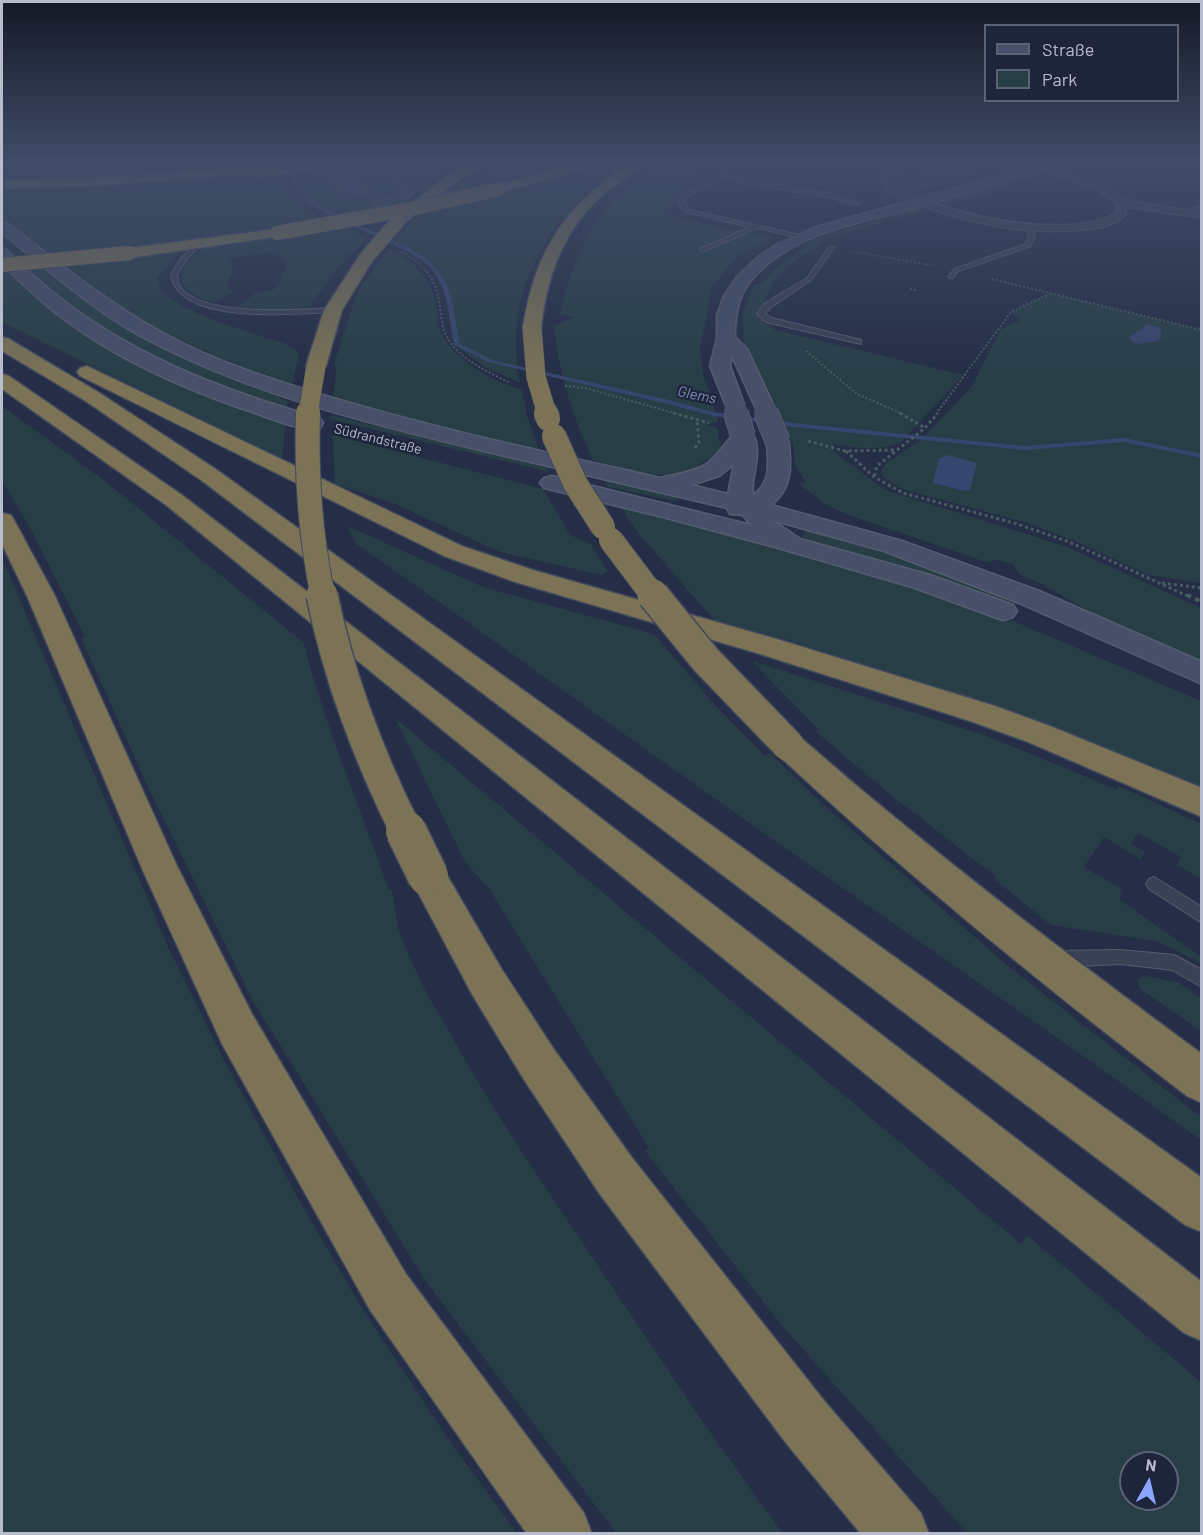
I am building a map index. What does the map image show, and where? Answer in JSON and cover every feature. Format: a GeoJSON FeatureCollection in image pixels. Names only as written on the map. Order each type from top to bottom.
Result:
{"type":"FeatureCollection","features":[{"type":"Feature","properties":{"kind":"highway"},"geometry":{"type":"LineString","coordinates":[[2,265],[129,253],[253,236]]}},
{"type":"Feature","properties":{"kind":"highway"},"geometry":{"type":"LineString","coordinates":[[385,236],[366,258],[333,310],[316,366],[308,404],[306,459],[316,563],[333,644],[371,756],[428,876],[494,992],[538,1063],[616,1176],[806,1423],[900,1533]]}},
{"type":"Feature","properties":{"kind":"highway"},"geometry":{"type":"LineString","coordinates":[[561,236],[545,262],[536,291],[532,328],[536,377],[551,427],[575,483],[607,533],[674,622],[706,660],[789,746],[858,809],[1041,960],[1202,1081]]}},
{"type":"Feature","properties":{"kind":"highway"},"geometry":{"type":"LineString","coordinates":[[2,334],[21,340],[453,551],[535,579],[770,647],[984,714],[1039,734],[1202,803]]}},
{"type":"Feature","properties":{"kind":"highway"},"geometry":{"type":"LineString","coordinates":[[2,343],[91,396],[209,475],[1202,1208]]}},
{"type":"Feature","properties":{"kind":"highway"},"geometry":{"type":"LineString","coordinates":[[2,380],[174,500],[1202,1315]]}},
{"type":"Feature","properties":{"kind":"highway"},"geometry":{"type":"LineString","coordinates":[[2,520],[41,596],[161,871],[243,1039],[388,1292],[563,1533]]}},
{"type":"Feature","properties":{"kind":"main road","name":"Südrandstraße"},"geometry":{"type":"LineString","coordinates":[[14,236],[110,310],[158,338],[213,363],[278,388],[397,424],[749,506],[893,546]]}},
{"type":"Feature","properties":{"kind":"main road"},"geometry":{"type":"LineString","coordinates":[[791,544],[763,525],[740,494],[747,454],[734,404],[720,366],[726,339],[726,315],[732,296],[750,271],[764,260],[809,236]]}},
{"type":"Feature","properties":{"kind":"main road","name":"Südrandstraße"},"geometry":{"type":"LineString","coordinates":[[2,253],[36,288],[75,319],[125,350],[187,380],[240,400],[472,464]]}},
{"type":"Feature","properties":{"kind":"main road"},"geometry":{"type":"LineString","coordinates":[[726,339],[738,349],[765,409],[778,442],[791,490],[828,516],[893,546],[1029,597],[1202,674]]}},
{"type":"Feature","properties":{"kind":"main road"},"geometry":{"type":"LineString","coordinates":[[661,485],[718,469],[743,436]]}},
{"type":"Feature","properties":{"kind":"main road"},"geometry":{"type":"LineString","coordinates":[[529,478],[674,512],[854,560],[973,600],[1202,694]]}},
{"type":"Feature","properties":{"kind":"main road"},"geometry":{"type":"LineString","coordinates":[[674,512],[702,516],[749,506],[768,499],[773,494],[791,490]]}},
{"type":"Feature","properties":{"kind":"lane"},"geometry":{"type":"LineString","coordinates":[[702,250],[736,236]]}},
{"type":"Feature","properties":{"kind":"lane"},"geometry":{"type":"LineString","coordinates":[[799,236],[805,237]]}},
{"type":"Feature","properties":{"kind":"lane"},"geometry":{"type":"LineString","coordinates":[[951,277],[956,270],[1029,245],[1032,236]]}},
{"type":"Feature","properties":{"kind":"lane"},"geometry":{"type":"LineString","coordinates":[[197,244],[181,262],[174,275],[178,290],[189,299],[240,311],[278,313],[333,310]]}},
{"type":"Feature","properties":{"kind":"lane"},"geometry":{"type":"LineString","coordinates":[[832,247],[809,279],[762,311],[762,317],[858,342]]}},
{"type":"Feature","properties":{"kind":"lane"},"geometry":{"type":"LineString","coordinates":[[1154,884],[1202,916]]}},
{"type":"Feature","properties":{"kind":"lane"},"geometry":{"type":"LineString","coordinates":[[1041,960],[1121,957],[1173,963],[1202,979]]}},
{"type":"Feature","properties":{"kind":"path"},"geometry":{"type":"LineString","coordinates":[[394,249],[417,261],[435,284],[445,333],[454,348],[493,374],[517,384]]}},
{"type":"Feature","properties":{"kind":"path"},"geometry":{"type":"LineString","coordinates":[[910,289],[916,290]]}},
{"type":"Feature","properties":{"kind":"path"},"geometry":{"type":"LineString","coordinates":[[874,477],[874,470],[878,466],[925,428],[953,394],[1011,312],[1050,293],[1202,330]]}},
{"type":"Feature","properties":{"kind":"path"},"geometry":{"type":"LineString","coordinates":[[769,320],[783,328],[811,356],[857,394],[905,415],[925,428]]}},
{"type":"Feature","properties":{"kind":"path"},"geometry":{"type":"LineString","coordinates":[[585,388],[716,424]]}},
{"type":"Feature","properties":{"kind":"path"},"geometry":{"type":"LineString","coordinates":[[896,450],[845,451],[874,477],[903,493],[1014,523],[1067,541],[1202,602]]}},
{"type":"Feature","properties":{"kind":"path"},"geometry":{"type":"LineString","coordinates":[[1158,583],[1202,588]]}},
{"type":"Feature","properties":{"kind":"green space"},"geometry":{"type":"Polygon","coordinates":[[[25,236],[223,236],[153,245],[51,256],[25,236]]]}},
{"type":"Feature","properties":{"kind":"green space"},"geometry":{"type":"Polygon","coordinates":[[[279,236],[362,236],[367,238],[337,268],[310,306],[275,311],[236,307],[256,293],[273,290],[281,283],[280,277],[288,265],[276,251],[228,259],[233,270],[228,284],[233,292],[214,302],[192,293],[183,283],[183,270],[196,254],[213,247],[230,247],[232,243],[279,236]]]}},
{"type":"Feature","properties":{"kind":"green space"},"geometry":{"type":"Polygon","coordinates":[[[400,236],[549,236],[538,255],[520,303],[516,329],[517,366],[489,360],[458,344],[452,309],[444,282],[427,261],[395,242],[400,236]]]}},
{"type":"Feature","properties":{"kind":"green space"},"geometry":{"type":"Polygon","coordinates":[[[588,236],[760,236],[771,238],[736,258],[712,287],[700,349],[703,373],[718,422],[706,425],[718,428],[719,441],[722,442],[718,452],[698,466],[700,468],[674,475],[647,474],[593,460],[568,395],[559,361],[554,326],[574,317],[560,314],[588,236]]]}},
{"type":"Feature","properties":{"kind":"green space"},"geometry":{"type":"Polygon","coordinates":[[[826,236],[840,236],[818,242],[823,244],[799,258],[781,274],[768,293],[758,318],[775,330],[963,375],[900,443],[875,448],[833,444],[833,451],[885,490],[1065,546],[1201,608],[1201,666],[1106,621],[1042,584],[1019,574],[1013,564],[998,560],[986,562],[846,514],[825,504],[799,484],[806,482],[795,465],[793,444],[774,402],[770,401],[744,348],[743,313],[755,285],[764,282],[786,260],[803,249],[809,241],[826,236]]]}},
{"type":"Feature","properties":{"kind":"green space"},"geometry":{"type":"Polygon","coordinates":[[[390,249],[415,266],[427,280],[435,297],[439,329],[455,352],[487,375],[522,390],[528,420],[539,450],[395,416],[333,398],[337,366],[334,364],[357,293],[378,262],[390,249]]]}},
{"type":"Feature","properties":{"kind":"green space"},"geometry":{"type":"Polygon","coordinates":[[[170,252],[178,253],[158,277],[159,286],[166,296],[218,322],[289,345],[299,353],[292,386],[176,338],[130,312],[65,265],[170,252]]]}},
{"type":"Feature","properties":{"kind":"green space"},"geometry":{"type":"Polygon","coordinates":[[[43,267],[119,324],[171,352],[288,401],[285,412],[179,371],[103,331],[72,310],[22,269],[43,267]]]}},
{"type":"Feature","properties":{"kind":"green space"},"geometry":{"type":"Polygon","coordinates":[[[11,270],[76,323],[286,419],[282,459],[2,322],[2,271],[11,270]]]}},
{"type":"Feature","properties":{"kind":"green space"},"geometry":{"type":"Polygon","coordinates":[[[1050,293],[1201,330],[1201,583],[1149,575],[1070,539],[1027,523],[902,489],[882,476],[881,471],[886,463],[922,439],[972,386],[1000,330],[1021,320],[1011,312],[1050,293]]]}},
{"type":"Feature","properties":{"kind":"green space"},"geometry":{"type":"Polygon","coordinates":[[[456,346],[489,361],[517,368],[520,383],[486,368],[456,346]]]}},
{"type":"Feature","properties":{"kind":"green space"},"geometry":{"type":"Polygon","coordinates":[[[2,406],[105,481],[304,643],[333,737],[389,891],[392,890],[399,932],[426,992],[523,1154],[700,1418],[782,1533],[616,1533],[423,1277],[253,1001],[149,789],[81,638],[85,636],[31,530],[2,480],[2,406]]]}},
{"type":"Feature","properties":{"kind":"green space"},"geometry":{"type":"Polygon","coordinates":[[[331,415],[547,468],[549,472],[330,419],[331,415]]]}},
{"type":"Feature","properties":{"kind":"green space"},"geometry":{"type":"Polygon","coordinates":[[[333,435],[543,489],[570,535],[591,544],[608,572],[601,575],[500,552],[395,504],[335,484],[333,435]]]}},
{"type":"Feature","properties":{"kind":"green space"},"geometry":{"type":"Polygon","coordinates":[[[603,478],[679,498],[675,501],[608,487],[603,478]]]}},
{"type":"Feature","properties":{"kind":"green space"},"geometry":{"type":"Polygon","coordinates":[[[620,506],[785,546],[999,615],[1201,701],[1201,793],[1004,710],[788,640],[715,621],[639,534],[620,506]]]}},
{"type":"Feature","properties":{"kind":"green space"},"geometry":{"type":"Polygon","coordinates":[[[348,526],[483,587],[654,634],[715,705],[764,755],[770,753],[828,809],[1008,966],[1201,1117],[1201,1140],[355,543],[348,526]]]}},
{"type":"Feature","properties":{"kind":"green space"},"geometry":{"type":"Polygon","coordinates":[[[806,529],[876,550],[1005,597],[1002,603],[940,580],[802,537],[806,529]]]}},
{"type":"Feature","properties":{"kind":"green space"},"geometry":{"type":"Polygon","coordinates":[[[2,558],[169,949],[223,1058],[299,1200],[363,1310],[451,1443],[517,1533],[2,1533],[2,558]]]}},
{"type":"Feature","properties":{"kind":"green space"},"geometry":{"type":"Polygon","coordinates":[[[752,661],[987,736],[1116,789],[1119,786],[1201,824],[1201,879],[1177,865],[1181,857],[1138,833],[1131,844],[1145,852],[1140,859],[1104,837],[1084,867],[1121,889],[1120,900],[1201,957],[1201,963],[1156,941],[1051,925],[994,879],[995,876],[886,791],[815,731],[818,729],[752,661]]]}},
{"type":"Feature","properties":{"kind":"green space"},"geometry":{"type":"Polygon","coordinates":[[[395,718],[1021,1244],[1028,1236],[1201,1382],[1201,1533],[967,1533],[784,1328],[645,1151],[649,1148],[490,890],[465,862],[395,718]]]}},
{"type":"Feature","properties":{"kind":"green space"},"geometry":{"type":"Polygon","coordinates":[[[1148,976],[1179,983],[1201,998],[1201,1031],[1140,989],[1137,979],[1148,976]]]}},
{"type":"Feature","properties":{"kind":"water"},"geometry":{"type":"Polygon","coordinates":[[[1147,324],[1161,328],[1161,338],[1158,341],[1139,344],[1132,342],[1130,337],[1147,324]]]}},
{"type":"Feature","properties":{"kind":"water"},"geometry":{"type":"Polygon","coordinates":[[[948,455],[977,463],[970,490],[964,491],[933,483],[939,458],[948,455]]]}},
{"type":"Feature","properties":{"kind":"waterway","name":"Glems"},"geometry":{"type":"LineString","coordinates":[[378,236],[419,256],[433,267],[444,284],[457,345],[490,361],[713,414],[794,425],[1025,448],[1124,440],[1202,456]]}}]}
